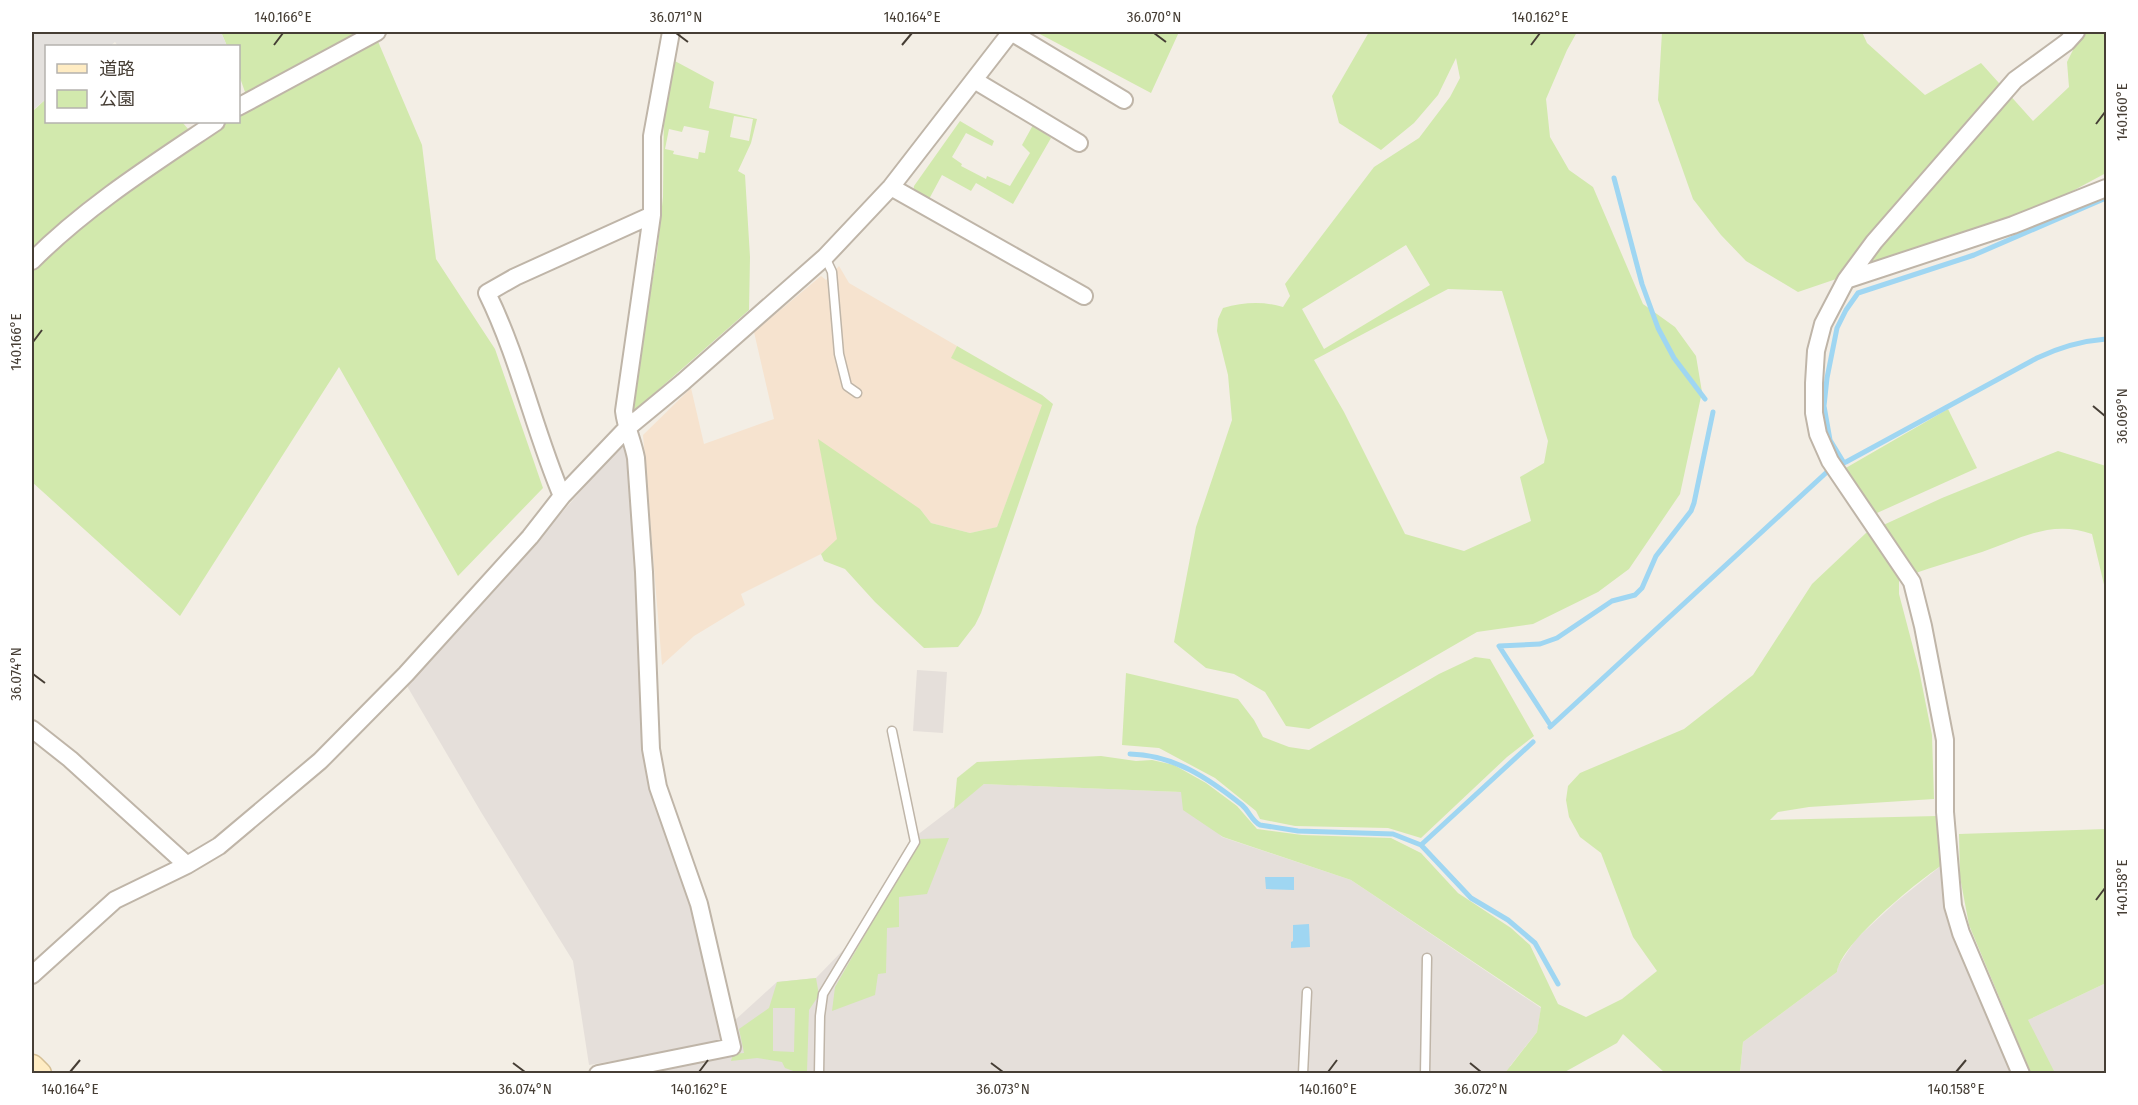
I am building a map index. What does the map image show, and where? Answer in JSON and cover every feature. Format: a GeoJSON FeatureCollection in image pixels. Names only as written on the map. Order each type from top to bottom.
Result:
{"type":"FeatureCollection","features":[{"type":"Feature","properties":{"kind":"main road"},"geometry":{"type":"LineString","coordinates":[[32,1067],[39,1074]]}},
{"type":"Feature","properties":{"kind":"street"},"geometry":{"type":"LineString","coordinates":[[240,106],[377,32]]}},
{"type":"Feature","properties":{"kind":"street"},"geometry":{"type":"LineString","coordinates":[[598,1074],[732,1047],[699,904],[658,787],[651,749],[645,583],[637,470],[632,442],[626,429],[624,411],[652,215],[652,136],[671,32]]}},
{"type":"Feature","properties":{"kind":"street"},"geometry":{"type":"LineString","coordinates":[[32,975],[115,900],[187,865],[219,846],[320,761],[406,674],[531,537],[562,496],[626,429],[825,257],[891,186],[1011,32],[1124,100]]}},
{"type":"Feature","properties":{"kind":"street"},"geometry":{"type":"LineString","coordinates":[[2021,1074],[1961,933],[1953,906],[1945,812],[1945,740],[1912,582],[1830,461],[1818,434],[1814,413],[1816,351],[1823,324],[1846,280],[1874,242],[2015,80],[2067,42],[2076,32]]}},
{"type":"Feature","properties":{"kind":"street"},"geometry":{"type":"LineString","coordinates":[[974,80],[1079,143]]}},
{"type":"Feature","properties":{"kind":"street"},"geometry":{"type":"LineString","coordinates":[[32,261],[54,239],[120,186],[214,123]]}},
{"type":"Feature","properties":{"kind":"street"},"geometry":{"type":"LineString","coordinates":[[891,186],[1084,296]]}},
{"type":"Feature","properties":{"kind":"street"},"geometry":{"type":"LineString","coordinates":[[1846,280],[2013,225],[2106,188]]}},
{"type":"Feature","properties":{"kind":"street"},"geometry":{"type":"LineString","coordinates":[[562,496],[503,327],[487,293],[515,277],[652,215]]}},
{"type":"Feature","properties":{"kind":"street"},"geometry":{"type":"LineString","coordinates":[[32,729],[70,759],[187,865]]}},
{"type":"Feature","properties":{"kind":"lane"},"geometry":{"type":"LineString","coordinates":[[825,257],[832,272],[839,354],[847,386],[856,393]]}},
{"type":"Feature","properties":{"kind":"lane"},"geometry":{"type":"LineString","coordinates":[[819,1074],[820,1017],[823,994],[915,842],[892,731]]}},
{"type":"Feature","properties":{"kind":"lane"},"geometry":{"type":"LineString","coordinates":[[1425,1074],[1427,958]]}},
{"type":"Feature","properties":{"kind":"lane"},"geometry":{"type":"LineString","coordinates":[[1303,1074],[1308,992]]}},
{"type":"Feature","properties":{"kind":"shaded area"},"geometry":{"type":"Polygon","coordinates":[[[32,32],[221,32],[227,45],[117,45],[115,42],[111,45],[45,45],[45,100],[33,110],[32,32]]]}},
{"type":"Feature","properties":{"kind":"shaded area"},"geometry":{"type":"Polygon","coordinates":[[[839,266],[849,283],[957,346],[952,358],[1043,405],[997,527],[970,533],[931,523],[920,509],[837,540],[821,554],[741,594],[745,605],[694,636],[662,665],[643,435],[691,388],[704,444],[774,419],[754,332],[821,276],[826,280],[839,266]]]}},
{"type":"Feature","properties":{"kind":"shaded area"},"geometry":{"type":"Polygon","coordinates":[[[624,442],[631,476],[644,738],[689,896],[721,1042],[589,1065],[573,961],[407,686],[624,442]]]}},
{"type":"Feature","properties":{"kind":"shaded area"},"geometry":{"type":"Polygon","coordinates":[[[917,670],[947,672],[943,733],[913,731],[917,670]]]}},
{"type":"Feature","properties":{"kind":"shaded area"},"geometry":{"type":"Polygon","coordinates":[[[984,784],[1182,792],[1222,837],[1351,880],[1541,1008],[1537,1032],[1510,1066],[1519,1073],[639,1074],[740,1052],[734,1021],[777,982],[816,978],[848,945],[912,839],[984,784]]]}},
{"type":"Feature","properties":{"kind":"shaded area"},"geometry":{"type":"Polygon","coordinates":[[[1942,865],[1960,949],[2013,1073],[1740,1074],[1743,1042],[1837,972],[1838,966],[1856,939],[1896,902],[1942,865]]]}},
{"type":"Feature","properties":{"kind":"shaded area"},"geometry":{"type":"Polygon","coordinates":[[[2106,983],[2106,1073],[2031,1073],[2011,1028],[2106,983]]]}},
{"type":"Feature","properties":{"kind":"green space"},"geometry":{"type":"Polygon","coordinates":[[[221,32],[374,32],[422,145],[436,259],[495,349],[543,488],[458,576],[339,367],[180,616],[32,482],[32,108],[34,110],[45,100],[45,123],[183,123],[189,130],[200,123],[240,123],[240,96],[245,92],[240,78],[240,45],[227,45],[221,32]]]}},
{"type":"Feature","properties":{"kind":"green space"},"geometry":{"type":"Polygon","coordinates":[[[1036,32],[1179,32],[1151,93],[1036,32]]]}},
{"type":"Feature","properties":{"kind":"green space"},"geometry":{"type":"Polygon","coordinates":[[[1369,32],[1577,32],[1546,99],[1550,137],[1569,170],[1593,187],[1643,304],[1675,327],[1696,356],[1702,392],[1680,494],[1629,569],[1598,592],[1533,624],[1477,632],[1309,729],[1286,726],[1265,692],[1234,674],[1206,668],[1174,642],[1196,527],[1232,420],[1228,375],[1217,331],[1218,319],[1223,308],[1253,303],[1283,307],[1290,296],[1285,284],[1374,167],[1419,138],[1450,97],[1460,78],[1456,58],[1438,95],[1414,123],[1381,150],[1339,123],[1332,96],[1369,32]],[[1406,245],[1302,309],[1324,349],[1430,285],[1406,245]],[[1448,289],[1314,360],[1344,412],[1405,534],[1464,551],[1531,521],[1520,477],[1544,463],[1548,441],[1502,291],[1448,289]]]}},
{"type":"Feature","properties":{"kind":"green space"},"geometry":{"type":"Polygon","coordinates":[[[1662,32],[1862,32],[1867,43],[1925,95],[1981,63],[2033,121],[2069,87],[2067,62],[2082,32],[2106,32],[2106,173],[2052,202],[1998,224],[1798,292],[1746,261],[1721,235],[1693,199],[1658,100],[1662,32]]]}},
{"type":"Feature","properties":{"kind":"green space"},"geometry":{"type":"Polygon","coordinates":[[[673,60],[714,82],[709,108],[757,119],[751,143],[738,171],[745,175],[750,257],[749,310],[634,411],[633,393],[657,254],[663,197],[664,105],[673,60]],[[734,116],[730,137],[749,141],[753,119],[734,116]],[[684,126],[682,132],[669,129],[665,149],[674,151],[673,154],[698,159],[699,152],[705,153],[709,131],[684,126]]]}},
{"type":"Feature","properties":{"kind":"green space"},"geometry":{"type":"Polygon","coordinates":[[[960,121],[994,141],[992,146],[966,133],[952,157],[962,164],[961,166],[986,179],[987,176],[1010,186],[1030,153],[1022,145],[1033,125],[1051,138],[1013,204],[976,183],[971,191],[942,175],[928,201],[913,193],[914,186],[960,121]]]}},
{"type":"Feature","properties":{"kind":"green space"},"geometry":{"type":"Polygon","coordinates":[[[957,346],[1042,395],[1053,404],[975,625],[958,647],[924,648],[875,602],[845,569],[824,561],[821,554],[837,539],[818,439],[920,509],[931,523],[970,533],[997,527],[1042,405],[951,358],[957,346]]]}},
{"type":"Feature","properties":{"kind":"green space"},"geometry":{"type":"Polygon","coordinates":[[[1948,409],[1977,468],[1877,513],[1844,469],[1948,409]]]}},
{"type":"Feature","properties":{"kind":"green space"},"geometry":{"type":"Polygon","coordinates":[[[2058,451],[2106,466],[2106,593],[2092,534],[2063,529],[2036,532],[1899,580],[1899,594],[1919,670],[1932,735],[1934,799],[1809,807],[1778,812],[1770,820],[1937,816],[1942,865],[1865,930],[1842,960],[1837,972],[1743,1042],[1740,1073],[1665,1073],[1623,1034],[1617,1043],[1563,1073],[1505,1073],[1537,1032],[1541,1007],[1351,880],[1223,837],[1183,810],[1181,792],[984,784],[954,809],[957,778],[977,762],[1101,756],[1136,761],[1152,760],[1174,765],[1206,783],[1237,806],[1257,829],[1302,835],[1391,838],[1421,853],[1458,893],[1511,928],[1530,945],[1558,1004],[1586,1017],[1622,999],[1657,971],[1633,937],[1601,853],[1580,837],[1569,817],[1566,800],[1568,786],[1580,773],[1684,729],[1753,675],[1812,584],[1866,533],[1942,498],[2058,451]]]}},
{"type":"Feature","properties":{"kind":"green space"},"geometry":{"type":"Polygon","coordinates":[[[1475,657],[1490,659],[1534,736],[1507,757],[1421,838],[1388,828],[1295,826],[1260,819],[1256,811],[1215,778],[1159,748],[1122,745],[1126,673],[1238,699],[1254,720],[1263,737],[1289,747],[1309,750],[1439,674],[1475,657]]]}},
{"type":"Feature","properties":{"kind":"green space"},"geometry":{"type":"Polygon","coordinates":[[[2106,829],[2106,983],[2028,1020],[2055,1073],[2031,1073],[1969,925],[1960,877],[1959,834],[2106,829]]]}},
{"type":"Feature","properties":{"kind":"green space"},"geometry":{"type":"Polygon","coordinates":[[[949,838],[927,894],[899,897],[899,927],[887,928],[886,973],[878,974],[875,995],[832,1011],[835,987],[920,839],[949,838]]]}},
{"type":"Feature","properties":{"kind":"green space"},"geometry":{"type":"Polygon","coordinates":[[[816,978],[819,995],[809,1010],[807,1072],[799,1073],[785,1068],[782,1062],[757,1058],[731,1061],[733,1054],[744,1053],[739,1029],[769,1008],[777,982],[816,978]],[[773,1008],[773,1051],[794,1052],[795,1008],[773,1008]]]}},
{"type":"Feature","properties":{"kind":"water"},"geometry":{"type":"Polygon","coordinates":[[[1265,877],[1294,877],[1294,890],[1266,889],[1265,877]]]}},
{"type":"Feature","properties":{"kind":"water"},"geometry":{"type":"Polygon","coordinates":[[[1309,924],[1310,947],[1291,948],[1293,925],[1309,924]]]}},
{"type":"Feature","properties":{"kind":"waterway"},"geometry":{"type":"LineString","coordinates":[[1614,178],[1642,284],[1658,328],[1674,358],[1705,399]]}},
{"type":"Feature","properties":{"kind":"waterway"},"geometry":{"type":"LineString","coordinates":[[1844,463],[1830,440],[1824,406],[1837,328],[1858,293],[1974,255],[2106,198]]}},
{"type":"Feature","properties":{"kind":"waterway"},"geometry":{"type":"LineString","coordinates":[[1846,462],[2037,358],[2071,345],[2106,339]]}},
{"type":"Feature","properties":{"kind":"waterway"},"geometry":{"type":"LineString","coordinates":[[1551,726],[1499,646],[1540,644],[1557,638],[1612,601],[1635,595],[1642,588],[1656,556],[1691,511],[1713,412]]}},
{"type":"Feature","properties":{"kind":"waterway"},"geometry":{"type":"LineString","coordinates":[[1550,727],[1828,471]]}},
{"type":"Feature","properties":{"kind":"waterway"},"geometry":{"type":"LineString","coordinates":[[1421,845],[1533,742]]}},
{"type":"Feature","properties":{"kind":"waterway"},"geometry":{"type":"LineString","coordinates":[[1130,754],[1146,755],[1176,763],[1203,777],[1242,805],[1260,825],[1298,831],[1393,834],[1421,845],[1471,898],[1508,920],[1535,943],[1558,984]]}}]}
